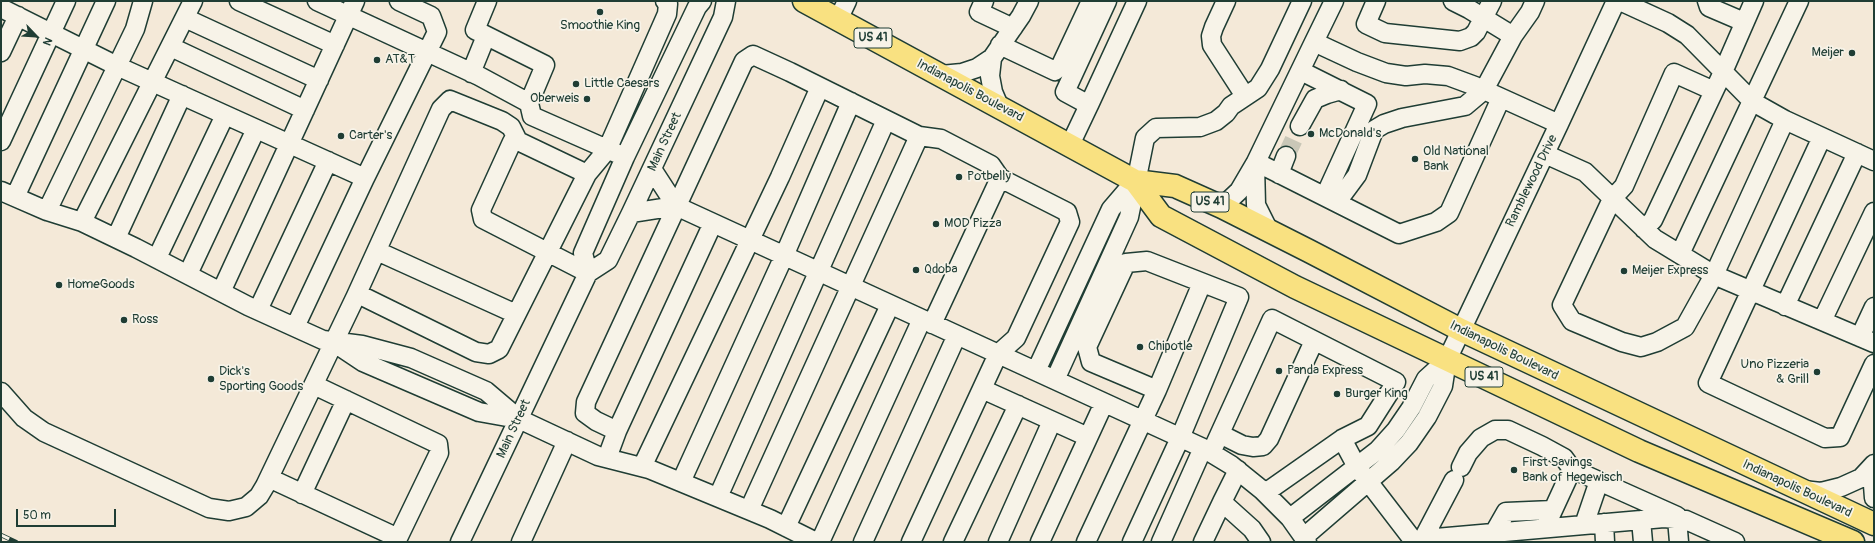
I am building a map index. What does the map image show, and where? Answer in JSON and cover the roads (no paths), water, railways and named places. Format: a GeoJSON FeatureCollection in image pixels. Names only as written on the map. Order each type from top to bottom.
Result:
{"type":"FeatureCollection","features":[{"type":"Feature","properties":{"kind":"highway","name":"Indianapolis Boulevard"},"geometry":{"type":"LineString","coordinates":[[804,1],[842,10],[941,76],[999,106],[1135,181],[1175,186],[1222,207],[1461,330],[1874,524]]}},
{"type":"Feature","properties":{"kind":"highway","name":"Indianapolis Boulevard"},"geometry":{"type":"LineString","coordinates":[[1135,181],[1160,216],[1295,287],[1639,451],[1844,540]]}},
{"type":"Feature","properties":{"kind":"street"},"geometry":{"type":"LineString","coordinates":[[1,141],[66,1]]}},
{"type":"Feature","properties":{"kind":"street"},"geometry":{"type":"LineString","coordinates":[[106,1],[84,49],[8,194],[48,211],[82,222],[157,258],[221,292],[323,340],[334,343],[362,346],[411,358],[486,391],[519,419],[567,442],[607,458],[642,467],[681,482],[748,510],[816,542]]}},
{"type":"Feature","properties":{"kind":"street"},"geometry":{"type":"LineString","coordinates":[[48,211],[134,29],[143,1]]}},
{"type":"Feature","properties":{"kind":"street"},"geometry":{"type":"LineString","coordinates":[[134,29],[148,14],[155,1]]}},
{"type":"Feature","properties":{"kind":"street"},"geometry":{"type":"LineString","coordinates":[[82,222],[193,1]]}},
{"type":"Feature","properties":{"kind":"street"},"geometry":{"type":"LineString","coordinates":[[239,1],[335,45]]}},
{"type":"Feature","properties":{"kind":"street"},"geometry":{"type":"LineString","coordinates":[[317,1],[352,8],[428,53],[529,103]]}},
{"type":"Feature","properties":{"kind":"street"},"geometry":{"type":"LineString","coordinates":[[296,327],[365,178],[428,53],[437,32],[431,16],[399,1]]}},
{"type":"Feature","properties":{"kind":"street"},"geometry":{"type":"LineString","coordinates":[[487,1],[474,30],[545,64],[529,103],[532,116],[625,158]]}},
{"type":"Feature","properties":{"kind":"street"},"geometry":{"type":"LineString","coordinates":[[355,298],[360,295],[476,352],[489,354],[499,349],[587,174],[607,150],[667,14],[668,4],[665,1]]}},
{"type":"Feature","properties":{"kind":"street"},"geometry":{"type":"LineString","coordinates":[[588,273],[583,252],[625,158],[697,8],[702,1]]}},
{"type":"Feature","properties":{"kind":"street","name":"Main Street"},"geometry":{"type":"LineString","coordinates":[[460,542],[588,273],[608,260],[723,17],[726,1]]}},
{"type":"Feature","properties":{"kind":"street"},"geometry":{"type":"LineString","coordinates":[[984,1],[979,12],[1013,28]]}},
{"type":"Feature","properties":{"kind":"street"},"geometry":{"type":"LineString","coordinates":[[941,76],[962,73],[977,68],[996,51],[1013,28],[1028,1]]}},
{"type":"Feature","properties":{"kind":"street"},"geometry":{"type":"LineString","coordinates":[[996,51],[1055,71],[1061,65],[1091,1]]}},
{"type":"Feature","properties":{"kind":"street"},"geometry":{"type":"LineString","coordinates":[[1089,105],[1065,92],[1107,1]]}},
{"type":"Feature","properties":{"kind":"street"},"geometry":{"type":"LineString","coordinates":[[1070,145],[1137,1]]}},
{"type":"Feature","properties":{"kind":"street"},"geometry":{"type":"LineString","coordinates":[[1226,1],[1214,26],[1211,36],[1212,45],[1245,96]]}},
{"type":"Feature","properties":{"kind":"street"},"geometry":{"type":"LineString","coordinates":[[1055,380],[1129,217],[1135,181],[1145,138],[1156,128],[1200,127],[1216,121],[1226,113],[1231,106],[1258,88],[1270,70],[1302,1]]}},
{"type":"Feature","properties":{"kind":"street"},"geometry":{"type":"LineString","coordinates":[[1222,207],[1239,191],[1256,162],[1334,1]]}},
{"type":"Feature","properties":{"kind":"street"},"geometry":{"type":"LineString","coordinates":[[1376,1],[1366,24],[1385,33],[1460,41],[1471,37],[1476,32],[1492,1]]}},
{"type":"Feature","properties":{"kind":"street"},"geometry":{"type":"LineString","coordinates":[[1453,1],[1513,36]]}},
{"type":"Feature","properties":{"kind":"street"},"geometry":{"type":"LineString","coordinates":[[1331,199],[1357,175],[1374,130],[1384,124],[1402,118],[1465,106],[1484,90],[1513,36],[1530,12],[1535,1]]}},
{"type":"Feature","properties":{"kind":"street","name":"Ramblewood Drive"},"geometry":{"type":"LineString","coordinates":[[1447,360],[1560,124],[1616,1]]}},
{"type":"Feature","properties":{"kind":"street"},"geometry":{"type":"LineString","coordinates":[[1620,1],[1668,24],[1687,35],[1753,102],[1785,120],[1874,161]]}},
{"type":"Feature","properties":{"kind":"street"},"geometry":{"type":"LineString","coordinates":[[1707,1],[1709,6],[1744,22]]}},
{"type":"Feature","properties":{"kind":"street"},"geometry":{"type":"LineString","coordinates":[[1644,229],[1653,220],[1723,72],[1754,1]]}},
{"type":"Feature","properties":{"kind":"street"},"geometry":{"type":"LineString","coordinates":[[1680,254],[1753,102],[1799,1]]}},
{"type":"Feature","properties":{"kind":"street"},"geometry":{"type":"LineString","coordinates":[[1,8],[117,66],[365,178]]}},
{"type":"Feature","properties":{"kind":"street"},"geometry":{"type":"LineString","coordinates":[[221,292],[352,8]]}},
{"type":"Feature","properties":{"kind":"street"},"geometry":{"type":"LineString","coordinates":[[1,52],[18,16]]}},
{"type":"Feature","properties":{"kind":"street"},"geometry":{"type":"LineString","coordinates":[[185,18],[319,80]]}},
{"type":"Feature","properties":{"kind":"street"},"geometry":{"type":"LineString","coordinates":[[471,73],[486,36]]}},
{"type":"Feature","properties":{"kind":"street"},"geometry":{"type":"LineString","coordinates":[[1314,42],[1357,62],[1386,73],[1406,76],[1425,74],[1448,76],[1484,90],[1560,124]]}},
{"type":"Feature","properties":{"kind":"street"},"geometry":{"type":"LineString","coordinates":[[171,47],[305,110]]}},
{"type":"Feature","properties":{"kind":"street"},"geometry":{"type":"LineString","coordinates":[[996,51],[990,76],[993,92],[999,106]]}},
{"type":"Feature","properties":{"kind":"street"},"geometry":{"type":"LineString","coordinates":[[617,431],[596,421],[585,413],[586,402],[744,61],[753,55],[919,136],[941,139],[985,161],[991,165],[1000,178],[1067,212],[1070,222],[1016,338],[998,354],[911,542]]}},
{"type":"Feature","properties":{"kind":"street"},"geometry":{"type":"LineString","coordinates":[[1301,71],[1367,104],[1331,199]]}},
{"type":"Feature","properties":{"kind":"street"},"geometry":{"type":"LineString","coordinates":[[1714,91],[1674,73],[1624,186],[1612,199],[1562,306],[1572,321],[1622,342],[1641,347],[1657,342],[1685,327],[1714,275],[1785,120]]}},
{"type":"Feature","properties":{"kind":"street"},"geometry":{"type":"LineString","coordinates":[[642,467],[780,177],[820,87]]}},
{"type":"Feature","properties":{"kind":"street"},"geometry":{"type":"LineString","coordinates":[[1300,126],[1315,99],[1341,90]]}},
{"type":"Feature","properties":{"kind":"street"},"geometry":{"type":"LineString","coordinates":[[116,238],[182,95]]}},
{"type":"Feature","properties":{"kind":"street"},"geometry":{"type":"LineString","coordinates":[[1256,162],[1399,234],[1436,222],[1449,213],[1501,98]]}},
{"type":"Feature","properties":{"kind":"street"},"geometry":{"type":"LineString","coordinates":[[1,392],[24,418],[44,432],[210,508],[229,512],[246,507],[259,496],[269,478],[355,298],[441,109],[450,100],[511,126],[518,141]]}},
{"type":"Feature","properties":{"kind":"street"},"geometry":{"type":"LineString","coordinates":[[681,482],[852,102]]}},
{"type":"Feature","properties":{"kind":"street"},"geometry":{"type":"LineString","coordinates":[[157,258],[225,115]]}},
{"type":"Feature","properties":{"kind":"street"},"geometry":{"type":"LineString","coordinates":[[718,497],[886,120]]}},
{"type":"Feature","properties":{"kind":"street"},"geometry":{"type":"LineString","coordinates":[[188,274],[256,129]]}},
{"type":"Feature","properties":{"kind":"street"},"geometry":{"type":"LineString","coordinates":[[748,510],[919,136]]}},
{"type":"Feature","properties":{"kind":"street"},"geometry":{"type":"LineString","coordinates":[[1822,137],[1708,383],[1825,438],[1840,437],[1874,364]]}},
{"type":"Feature","properties":{"kind":"street"},"geometry":{"type":"LineString","coordinates":[[587,174],[518,141],[512,142],[481,210],[482,219],[588,273]]}},
{"type":"Feature","properties":{"kind":"street"},"geometry":{"type":"LineString","coordinates":[[1785,306],[1857,153]]}},
{"type":"Feature","properties":{"kind":"street"},"geometry":{"type":"LineString","coordinates":[[1545,154],[1585,172],[1655,239],[1714,275],[1867,340],[1874,307]]}},
{"type":"Feature","properties":{"kind":"street"},"geometry":{"type":"LineString","coordinates":[[1279,174],[1286,156]]}},
{"type":"Feature","properties":{"kind":"street"},"geometry":{"type":"LineString","coordinates":[[258,310],[328,161]]}},
{"type":"Feature","properties":{"kind":"street"},"geometry":{"type":"LineString","coordinates":[[1256,162],[1256,204],[1269,231]]}},
{"type":"Feature","properties":{"kind":"street"},"geometry":{"type":"LineString","coordinates":[[652,169],[676,206],[1207,451],[1238,470],[1265,493],[1290,518],[1306,539],[1391,462],[1409,443],[1427,418],[1443,386],[1447,360]]}},
{"type":"Feature","properties":{"kind":"street"},"geometry":{"type":"LineString","coordinates":[[820,542],[927,322],[1000,178]]}},
{"type":"Feature","properties":{"kind":"street"},"geometry":{"type":"LineString","coordinates":[[1036,371],[1110,209],[1135,181]]}},
{"type":"Feature","properties":{"kind":"street"},"geometry":{"type":"LineString","coordinates":[[631,213],[676,206]]}},
{"type":"Feature","properties":{"kind":"street"},"geometry":{"type":"LineString","coordinates":[[1822,321],[1874,212]]}},
{"type":"Feature","properties":{"kind":"street"},"geometry":{"type":"LineString","coordinates":[[607,458],[617,431],[713,223]]}},
{"type":"Feature","properties":{"kind":"street"},"geometry":{"type":"LineString","coordinates":[[376,251],[516,314]]}},
{"type":"Feature","properties":{"kind":"street"},"geometry":{"type":"LineString","coordinates":[[1132,542],[1180,438],[1238,297],[1147,261],[1126,263],[1087,346],[1091,362],[1156,390]]}},
{"type":"Feature","properties":{"kind":"street"},"geometry":{"type":"LineString","coordinates":[[1086,542],[1156,390],[1202,283]]}},
{"type":"Feature","properties":{"kind":"street"},"geometry":{"type":"LineString","coordinates":[[786,527],[890,304]]}},
{"type":"Feature","properties":{"kind":"street"},"geometry":{"type":"LineString","coordinates":[[1161,542],[1207,451],[1220,434],[1272,319],[1396,382],[1368,426],[1342,439],[1265,493]]}},
{"type":"Feature","properties":{"kind":"street"},"geometry":{"type":"LineString","coordinates":[[863,542],[957,335]]}},
{"type":"Feature","properties":{"kind":"street"},"geometry":{"type":"LineString","coordinates":[[1220,434],[1242,445],[1253,447],[1263,446],[1269,439],[1314,341]]}},
{"type":"Feature","properties":{"kind":"street"},"geometry":{"type":"LineString","coordinates":[[1290,518],[1358,467],[1378,450],[1396,430],[1411,408],[1426,379],[1447,360]]}},
{"type":"Feature","properties":{"kind":"street"},"geometry":{"type":"LineString","coordinates":[[269,478],[398,538],[439,453],[438,444],[314,385]]}},
{"type":"Feature","properties":{"kind":"street"},"geometry":{"type":"LineString","coordinates":[[982,389],[1088,438]]}},
{"type":"Feature","properties":{"kind":"street"},"geometry":{"type":"LineString","coordinates":[[302,494],[346,400]]}},
{"type":"Feature","properties":{"kind":"street"},"geometry":{"type":"LineString","coordinates":[[1040,542],[1104,403]]}},
{"type":"Feature","properties":{"kind":"street"},"geometry":{"type":"LineString","coordinates":[[953,542],[1018,405]]}},
{"type":"Feature","properties":{"kind":"street"},"geometry":{"type":"LineString","coordinates":[[998,542],[1052,421]]}},
{"type":"Feature","properties":{"kind":"street"},"geometry":{"type":"LineString","coordinates":[[1416,541],[1457,474],[1468,453],[1481,438],[1495,430],[1508,430],[1564,458],[1572,469],[1682,519],[1718,538],[1735,542]]}},
{"type":"Feature","properties":{"kind":"street"},"geometry":{"type":"LineString","coordinates":[[1342,439],[1358,467],[1416,541]]}},
{"type":"Feature","properties":{"kind":"street"},"geometry":{"type":"LineString","coordinates":[[521,542],[567,442]]}},
{"type":"Feature","properties":{"kind":"street"},"geometry":{"type":"LineString","coordinates":[[1798,489],[1821,492],[1841,487],[1861,478],[1874,464]]}},
{"type":"Feature","properties":{"kind":"street"},"geometry":{"type":"LineString","coordinates":[[1535,533],[1553,510],[1572,469]]}},
{"type":"Feature","properties":{"kind":"street"},"geometry":{"type":"LineString","coordinates":[[1203,542],[1238,470]]}},
{"type":"Feature","properties":{"kind":"street"},"geometry":{"type":"LineString","coordinates":[[1874,477],[1874,498]]}},
{"type":"Feature","properties":{"kind":"street"},"geometry":{"type":"LineString","coordinates":[[1584,525],[1599,481]]}},
{"type":"Feature","properties":{"kind":"street"},"geometry":{"type":"LineString","coordinates":[[1222,502],[1253,538]]}},
{"type":"Feature","properties":{"kind":"street"},"geometry":{"type":"LineString","coordinates":[[1491,536],[1506,512],[1553,510]]}},
{"type":"Feature","properties":{"kind":"street"},"geometry":{"type":"LineString","coordinates":[[1394,542],[1535,533],[1565,534],[1584,525],[1664,518],[1682,519]]}},
{"type":"Feature","properties":{"kind":"street"},"geometry":{"type":"LineString","coordinates":[[1679,542],[1682,519]]}},
{"type":"Feature","properties":{"kind":"street"},"geometry":{"type":"LineString","coordinates":[[1641,520],[1643,542]]}},
{"type":"Feature","properties":{"kind":"street"},"geometry":{"type":"LineString","coordinates":[[1604,523],[1605,542]]}},
{"type":"Feature","properties":{"kind":"tunnel"},"geometry":{"type":"LineString","coordinates":[[1286,156],[1300,126]]}},
{"type":"Feature","properties":{"kind":"railway"},"geometry":{"type":"LineString","coordinates":[[1,535],[16,542]]}},
{"type":"Feature","properties":{"kind":"place","name":"Smoothie King"},"geometry":{"type":"Point","coordinates":[600,12]}},
{"type":"Feature","properties":{"kind":"place","name":"Meijer"},"geometry":{"type":"Point","coordinates":[1852,53]}},
{"type":"Feature","properties":{"kind":"place","name":"AT&T"},"geometry":{"type":"Point","coordinates":[377,60]}},
{"type":"Feature","properties":{"kind":"place","name":"Little Caesars"},"geometry":{"type":"Point","coordinates":[576,84]}},
{"type":"Feature","properties":{"kind":"place","name":"Oberweis"},"geometry":{"type":"Point","coordinates":[587,99]}},
{"type":"Feature","properties":{"kind":"place","name":"McDonald's"},"geometry":{"type":"Point","coordinates":[1311,134]}},
{"type":"Feature","properties":{"kind":"place","name":"Carter's"},"geometry":{"type":"Point","coordinates":[341,136]}},
{"type":"Feature","properties":{"kind":"place","name":"Old National Bank"},"geometry":{"type":"Point","coordinates":[1415,159]}},
{"type":"Feature","properties":{"kind":"place","name":"Potbelly"},"geometry":{"type":"Point","coordinates":[959,177]}},
{"type":"Feature","properties":{"kind":"place","name":"MOD Pizza"},"geometry":{"type":"Point","coordinates":[936,224]}},
{"type":"Feature","properties":{"kind":"place","name":"Qdoba"},"geometry":{"type":"Point","coordinates":[916,270]}},
{"type":"Feature","properties":{"kind":"place","name":"Meijer Express"},"geometry":{"type":"Point","coordinates":[1624,271]}},
{"type":"Feature","properties":{"kind":"place","name":"HomeGoods"},"geometry":{"type":"Point","coordinates":[59,285]}},
{"type":"Feature","properties":{"kind":"place","name":"Ross"},"geometry":{"type":"Point","coordinates":[124,320]}},
{"type":"Feature","properties":{"kind":"place","name":"Chipotle"},"geometry":{"type":"Point","coordinates":[1140,347]}},
{"type":"Feature","properties":{"kind":"place","name":"Panda Express"},"geometry":{"type":"Point","coordinates":[1279,371]}},
{"type":"Feature","properties":{"kind":"place","name":"Uno Pizzeria & Grill"},"geometry":{"type":"Point","coordinates":[1817,372]}},
{"type":"Feature","properties":{"kind":"place","name":"Dick's Sporting Goods"},"geometry":{"type":"Point","coordinates":[211,379]}},
{"type":"Feature","properties":{"kind":"place","name":"Burger King"},"geometry":{"type":"Point","coordinates":[1337,394]}},
{"type":"Feature","properties":{"kind":"place","name":"First Savings Bank of Hegewisch"},"geometry":{"type":"Point","coordinates":[1514,470]}}]}
